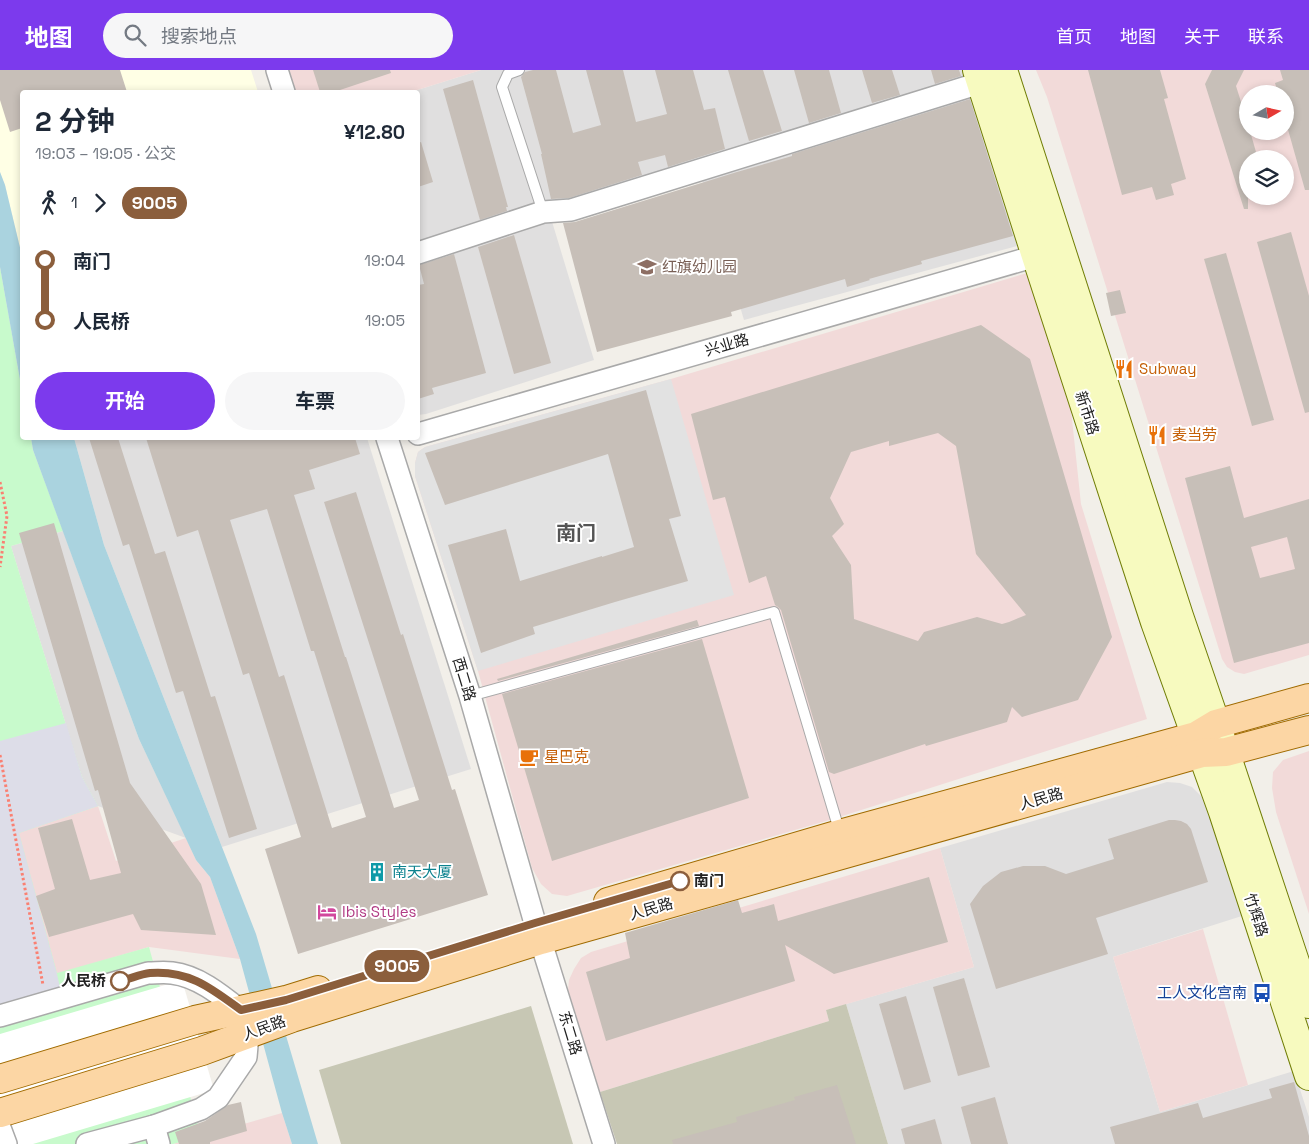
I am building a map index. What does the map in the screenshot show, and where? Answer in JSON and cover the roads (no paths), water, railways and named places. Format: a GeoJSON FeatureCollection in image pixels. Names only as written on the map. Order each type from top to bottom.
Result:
{"type":"FeatureCollection","features":[{"type":"Feature","properties":{"kind":"main road","name":"新市路"},"geometry":{"type":"LineString","coordinates":[[992,75],[1036,256],[1155,622],[1210,741]]}},
{"type":"Feature","properties":{"kind":"main road","name":"新市路"},"geometry":{"type":"LineString","coordinates":[[992,75],[1178,616],[1210,741]]}},
{"type":"Feature","properties":{"kind":"main road","name":"人民路"},"geometry":{"type":"LineString","coordinates":[[538,932],[1210,741],[1309,698]]}},
{"type":"Feature","properties":{"kind":"main road","name":"人民路"},"geometry":{"type":"LineString","coordinates":[[0,1079],[195,1020],[244,1022],[289,1009],[538,932],[840,834],[1210,741],[1309,730]]}},
{"type":"Feature","properties":{"kind":"main road","name":"竹辉路"},"geometry":{"type":"LineString","coordinates":[[1210,741],[1309,1004]]}},
{"type":"Feature","properties":{"kind":"main road","name":"竹辉路"},"geometry":{"type":"LineString","coordinates":[[1210,741],[1223,812],[1309,1076]]}},
{"type":"Feature","properties":{"kind":"main road","name":"人民路"},"geometry":{"type":"LineString","coordinates":[[0,1113],[202,1051],[244,1022]]}},
{"type":"Feature","properties":{"kind":"street"},"geometry":{"type":"LineString","coordinates":[[277,70],[283,90]]}},
{"type":"Feature","properties":{"kind":"street"},"geometry":{"type":"LineString","coordinates":[[420,252],[543,212],[571,210],[992,75]]}},
{"type":"Feature","properties":{"kind":"street","name":"兴业路"},"geometry":{"type":"LineString","coordinates":[[420,433],[1036,256]]}},
{"type":"Feature","properties":{"kind":"street","name":"西二路"},"geometry":{"type":"LineString","coordinates":[[393,440],[538,932]]}},
{"type":"Feature","properties":{"kind":"street","name":"东二路"},"geometry":{"type":"LineString","coordinates":[[538,932],[604,1144]]}},
{"type":"Feature","properties":{"kind":"street"},"geometry":{"type":"LineString","coordinates":[[0,1016],[148,973],[173,973],[192,978],[216,992],[244,1022],[246,1056],[218,1098],[156,1135],[87,1144]]}},
{"type":"Feature","properties":{"kind":"street"},"geometry":{"type":"LineString","coordinates":[[0,1128],[6,1144]]}},
{"type":"Feature","properties":{"kind":"lane"},"geometry":{"type":"LineString","coordinates":[[519,70],[508,74],[502,87],[543,212]]}},
{"type":"Feature","properties":{"kind":"lane"},"geometry":{"type":"LineString","coordinates":[[470,696],[774,612],[840,834]]}},
{"type":"Feature","properties":{"kind":"water"},"geometry":{"type":"Polygon","coordinates":[[[0,172],[5,185],[20,248],[20,380],[0,267],[0,172]]]}},
{"type":"Feature","properties":{"kind":"water"},"geometry":{"type":"Polygon","coordinates":[[[31,440],[75,440],[104,545],[256,934],[318,1144],[292,1144],[240,959],[210,877],[196,860],[139,739],[33,450],[31,440]]]}},
{"type":"Feature","properties":{"kind":"place","name":"红旗幼儿园"},"geometry":{"type":"Point","coordinates":[647,267]}},
{"type":"Feature","properties":{"kind":"place","name":"Subway"},"geometry":{"type":"Point","coordinates":[1124,369]}},
{"type":"Feature","properties":{"kind":"place","name":"麦当劳"},"geometry":{"type":"Point","coordinates":[1157,435]}},
{"type":"Feature","properties":{"kind":"place","name":"星巴克"},"geometry":{"type":"Point","coordinates":[529,757]}},
{"type":"Feature","properties":{"kind":"place","name":"南天大厦"},"geometry":{"type":"Point","coordinates":[377,872]}},
{"type":"Feature","properties":{"kind":"place","name":"南门"},"geometry":{"type":"Point","coordinates":[680,881]}},
{"type":"Feature","properties":{"kind":"place","name":"Ibis Styles"},"geometry":{"type":"Point","coordinates":[327,912]}},
{"type":"Feature","properties":{"kind":"place","name":"人民桥"},"geometry":{"type":"Point","coordinates":[120,981]}},
{"type":"Feature","properties":{"kind":"place","name":"工人文化宫南"},"geometry":{"type":"Point","coordinates":[1262,993]}},
{"type":"Feature","properties":{"kind":"district","name":"南门"},"geometry":{"type":"Point","coordinates":[576,533]}}]}
